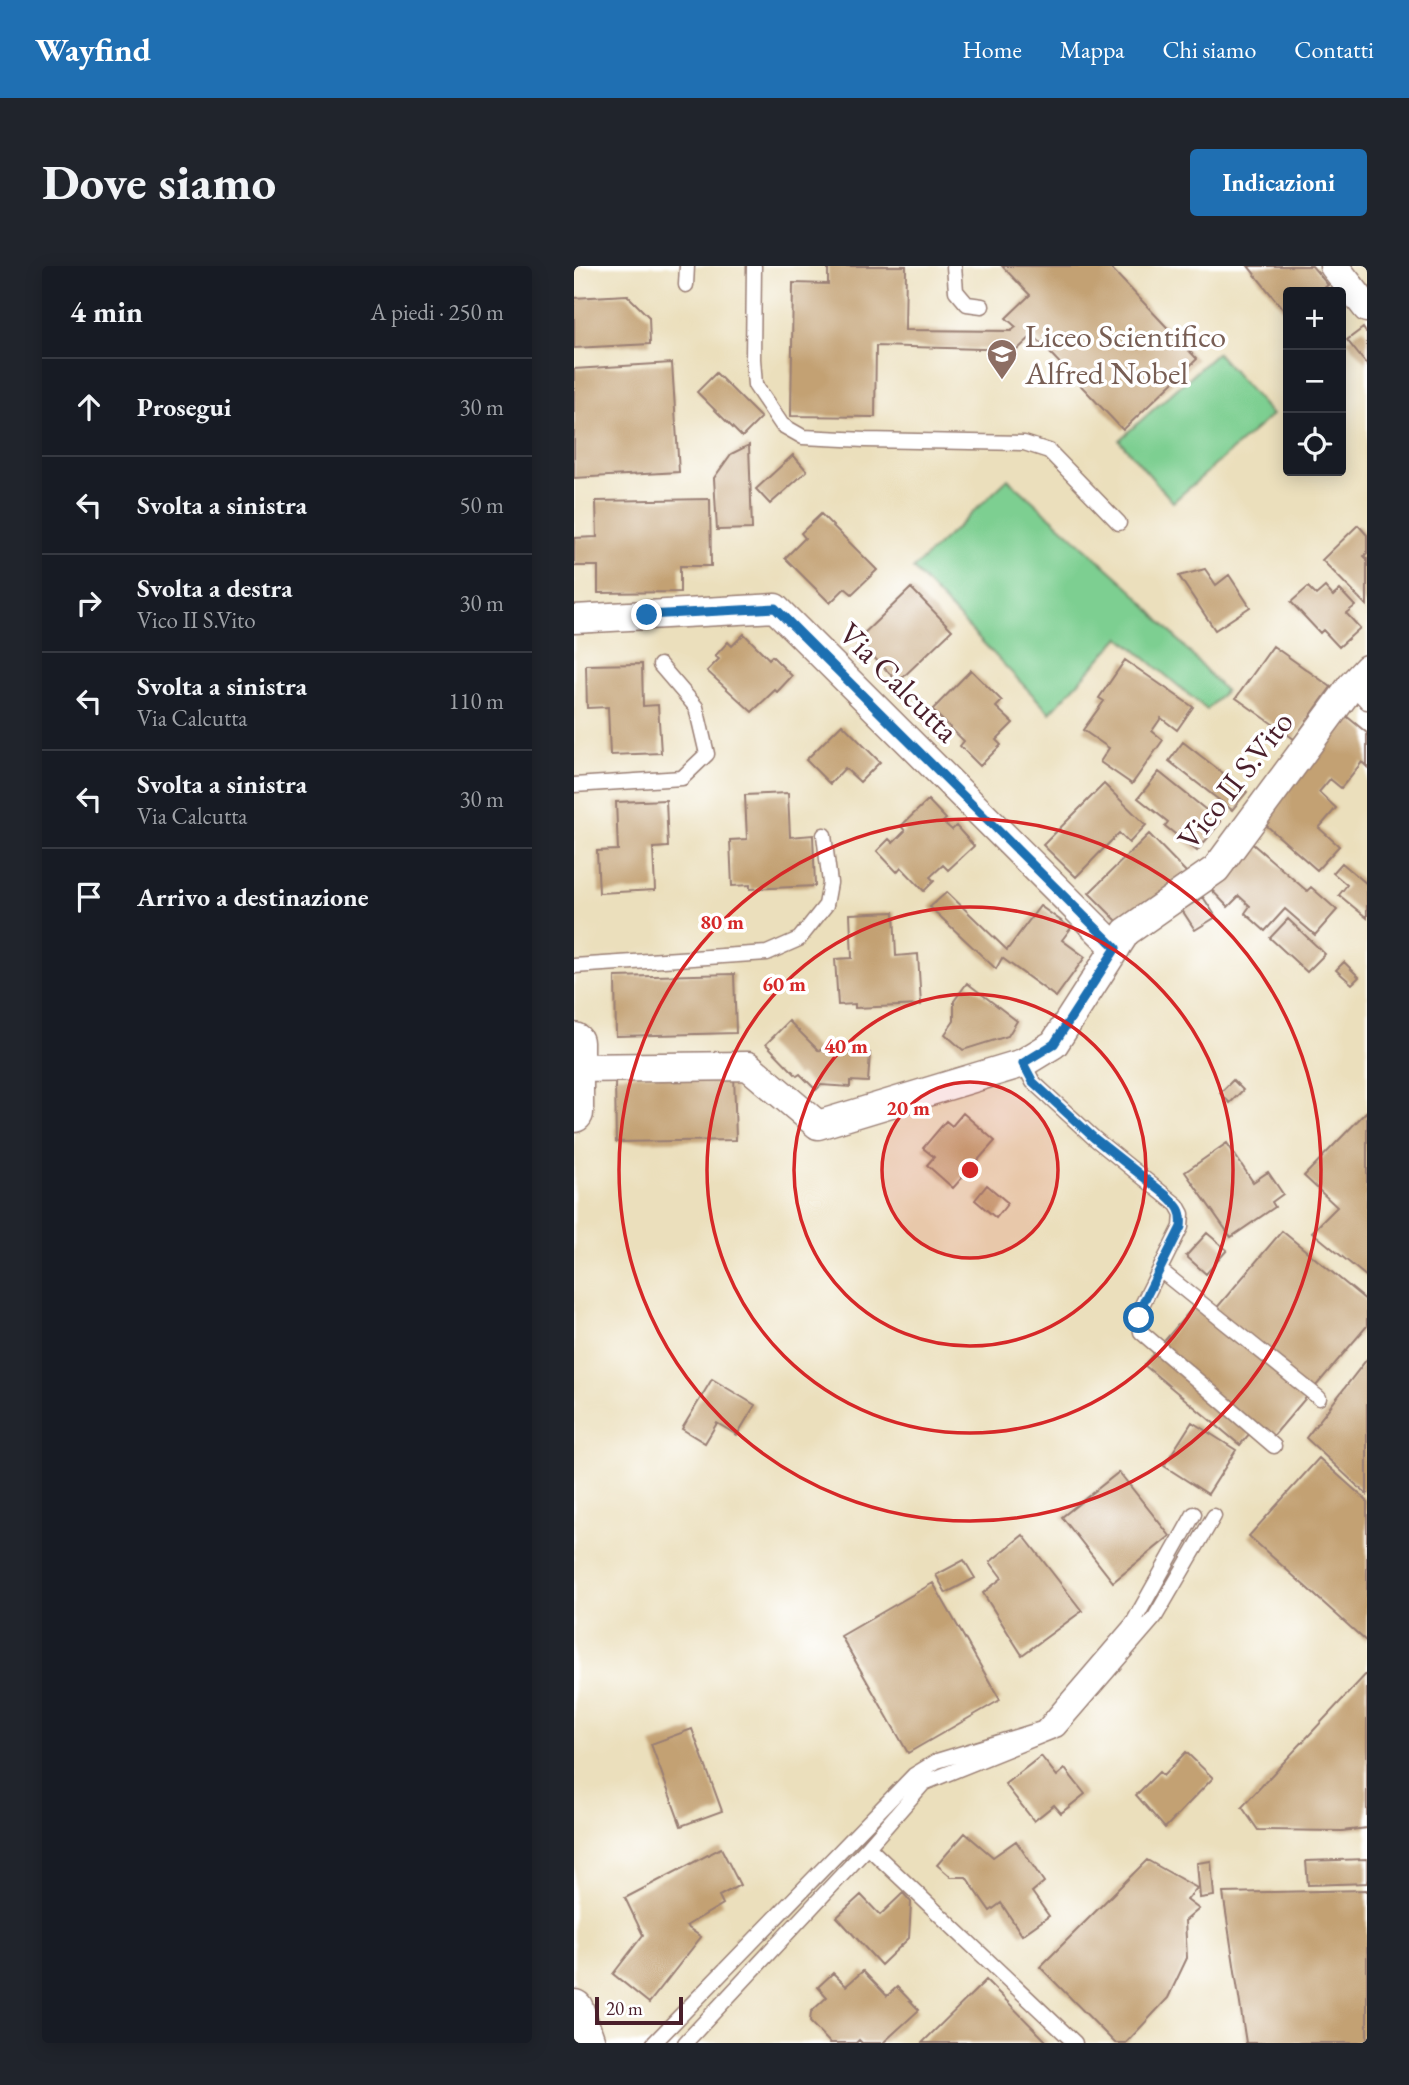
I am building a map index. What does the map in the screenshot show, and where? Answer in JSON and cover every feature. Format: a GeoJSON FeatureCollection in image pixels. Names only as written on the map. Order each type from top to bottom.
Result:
{"type":"FeatureCollection","features":[{"type":"Feature","properties":{"kind":"street"},"geometry":{"type":"LineString","coordinates":[[1334,266],[1367,308]]}},
{"type":"Feature","properties":{"kind":"street","name":"Via Calcutta"},"geometry":{"type":"LineString","coordinates":[[574,619],[775,608],[1116,948]]}},
{"type":"Feature","properties":{"kind":"street","name":"Vico II S.Vito"},"geometry":{"type":"LineString","coordinates":[[575,1059],[748,1066],[818,1125],[1023,1063],[1054,1044],[1126,932],[1216,869],[1362,685]]}},
{"type":"Feature","properties":{"kind":"street"},"geometry":{"type":"LineString","coordinates":[[574,1113],[575,1059]]}},
{"type":"Feature","properties":{"kind":"street"},"geometry":{"type":"LineString","coordinates":[[574,2009],[586,2043]]}},
{"type":"Feature","properties":{"kind":"lane"},"geometry":{"type":"LineString","coordinates":[[687,266],[687,285]]}},
{"type":"Feature","properties":{"kind":"lane"},"geometry":{"type":"LineString","coordinates":[[754,266],[755,385],[782,425],[803,436],[1024,443],[1049,451],[1119,523]]}},
{"type":"Feature","properties":{"kind":"lane"},"geometry":{"type":"LineString","coordinates":[[954,266],[956,291],[967,304],[982,306]]}},
{"type":"Feature","properties":{"kind":"lane"},"geometry":{"type":"LineString","coordinates":[[574,785],[682,778],[707,754],[696,707],[660,665]]}},
{"type":"Feature","properties":{"kind":"lane"},"geometry":{"type":"LineString","coordinates":[[574,966],[767,953],[800,939],[826,905],[830,883],[824,835]]}},
{"type":"Feature","properties":{"kind":"lane"},"geometry":{"type":"LineString","coordinates":[[1023,1063],[1033,1082],[1094,1138],[1177,1205],[1182,1214],[1181,1227],[1142,1305],[1139,1318],[1141,1332],[1274,1446]]}},
{"type":"Feature","properties":{"kind":"lane"},"geometry":{"type":"LineString","coordinates":[[1160,1270],[1319,1398]]}},
{"type":"Feature","properties":{"kind":"lane"},"geometry":{"type":"LineString","coordinates":[[654,2043],[914,1775],[937,1762],[1042,1729],[1133,1623],[1194,1514]]}},
{"type":"Feature","properties":{"kind":"lane"},"geometry":{"type":"LineString","coordinates":[[685,2043],[924,1783],[1058,1729],[1155,1617],[1214,1516]]}},
{"type":"Feature","properties":{"kind":"lane"},"geometry":{"type":"LineString","coordinates":[[868,1847],[1075,2043]]}},
{"type":"Feature","properties":{"kind":"green space"},"geometry":{"type":"Polygon","coordinates":[[[1217,353],[1272,415],[1173,502],[1119,440],[1217,353]]]}},
{"type":"Feature","properties":{"kind":"green space"},"geometry":{"type":"Polygon","coordinates":[[[1008,479],[1129,587],[1225,691],[1207,710],[1120,637],[1050,713],[913,569],[1008,479]]]}},
{"type":"Feature","properties":{"kind":"building"},"geometry":{"type":"Polygon","coordinates":[[[828,266],[906,266],[905,330],[1011,331],[1016,327],[1006,318],[1030,295],[1002,266],[1109,266],[1197,359],[1123,430],[1033,335],[1017,350],[876,346],[875,417],[791,416],[793,283],[828,284],[828,266]]]}},
{"type":"Feature","properties":{"kind":"building"},"geometry":{"type":"Polygon","coordinates":[[[1248,266],[1312,266],[1328,285],[1283,287],[1283,309],[1248,266]]]}},
{"type":"Feature","properties":{"kind":"building"},"geometry":{"type":"Polygon","coordinates":[[[627,295],[649,317],[650,344],[574,348],[574,298],[627,295]]]}},
{"type":"Feature","properties":{"kind":"building"},"geometry":{"type":"Polygon","coordinates":[[[1363,328],[1367,334],[1367,365],[1347,340],[1363,328]]]}},
{"type":"Feature","properties":{"kind":"building"},"geometry":{"type":"Polygon","coordinates":[[[672,363],[679,472],[574,478],[574,369],[672,363]]]}},
{"type":"Feature","properties":{"kind":"building"},"geometry":{"type":"Polygon","coordinates":[[[716,373],[761,418],[742,437],[697,392],[716,373]]]}},
{"type":"Feature","properties":{"kind":"building"},"geometry":{"type":"Polygon","coordinates":[[[749,445],[752,529],[717,530],[714,478],[731,454],[749,445]]]}},
{"type":"Feature","properties":{"kind":"building"},"geometry":{"type":"Polygon","coordinates":[[[793,455],[807,471],[770,504],[756,489],[793,455]]]}},
{"type":"Feature","properties":{"kind":"building"},"geometry":{"type":"Polygon","coordinates":[[[710,499],[711,566],[680,566],[680,592],[598,593],[598,566],[574,566],[574,538],[597,537],[596,501],[710,499]]]}},
{"type":"Feature","properties":{"kind":"building"},"geometry":{"type":"Polygon","coordinates":[[[821,514],[877,570],[852,594],[845,588],[830,603],[785,558],[805,538],[801,533],[821,514]]]}},
{"type":"Feature","properties":{"kind":"building"},"geometry":{"type":"Polygon","coordinates":[[[1358,525],[1367,535],[1367,553],[1364,556],[1367,559],[1367,606],[1322,560],[1358,525]]]}},
{"type":"Feature","properties":{"kind":"building"},"geometry":{"type":"Polygon","coordinates":[[[1205,569],[1216,585],[1229,575],[1250,607],[1215,630],[1179,576],[1205,569]]]}},
{"type":"Feature","properties":{"kind":"building"},"geometry":{"type":"Polygon","coordinates":[[[1308,587],[1316,595],[1325,587],[1333,596],[1340,590],[1355,606],[1346,613],[1360,628],[1339,647],[1323,630],[1320,633],[1291,602],[1308,587]]]}},
{"type":"Feature","properties":{"kind":"building"},"geometry":{"type":"Polygon","coordinates":[[[911,588],[952,630],[898,682],[857,640],[911,588]]]}},
{"type":"Feature","properties":{"kind":"building"},"geometry":{"type":"Polygon","coordinates":[[[744,634],[769,659],[772,656],[792,676],[752,712],[707,671],[719,659],[715,656],[728,642],[732,646],[744,634]]]}},
{"type":"Feature","properties":{"kind":"building"},"geometry":{"type":"Polygon","coordinates":[[[1273,646],[1331,687],[1294,739],[1236,698],[1273,646]]]}},
{"type":"Feature","properties":{"kind":"building"},"geometry":{"type":"Polygon","coordinates":[[[1125,660],[1193,707],[1177,730],[1161,718],[1152,731],[1163,740],[1132,784],[1100,762],[1109,748],[1083,730],[1104,701],[1099,698],[1125,660]]]}},
{"type":"Feature","properties":{"kind":"building"},"geometry":{"type":"Polygon","coordinates":[[[642,664],[643,706],[658,705],[661,753],[610,755],[608,707],[587,708],[586,665],[642,664]]]}},
{"type":"Feature","properties":{"kind":"building"},"geometry":{"type":"Polygon","coordinates":[[[971,670],[1002,701],[996,707],[1013,723],[996,740],[1001,745],[980,766],[960,746],[964,741],[932,710],[971,670]]]}},
{"type":"Feature","properties":{"kind":"building"},"geometry":{"type":"Polygon","coordinates":[[[1345,715],[1367,733],[1367,767],[1362,762],[1341,788],[1330,779],[1319,792],[1336,808],[1319,828],[1339,846],[1317,870],[1259,819],[1345,715]]]}},
{"type":"Feature","properties":{"kind":"building"},"geometry":{"type":"Polygon","coordinates":[[[842,724],[880,762],[860,782],[845,768],[830,784],[806,760],[842,724]]]}},
{"type":"Feature","properties":{"kind":"building"},"geometry":{"type":"Polygon","coordinates":[[[1183,742],[1247,792],[1232,810],[1169,761],[1183,742]]]}},
{"type":"Feature","properties":{"kind":"building"},"geometry":{"type":"Polygon","coordinates":[[[1159,772],[1221,822],[1197,851],[1165,826],[1168,822],[1138,798],[1159,772]]]}},
{"type":"Feature","properties":{"kind":"building"},"geometry":{"type":"Polygon","coordinates":[[[1104,784],[1146,825],[1129,843],[1119,833],[1076,877],[1043,845],[1104,784]]]}},
{"type":"Feature","properties":{"kind":"building"},"geometry":{"type":"Polygon","coordinates":[[[788,793],[790,837],[813,835],[815,886],[750,889],[750,885],[732,886],[730,840],[747,839],[745,795],[788,793]]]}},
{"type":"Feature","properties":{"kind":"building"},"geometry":{"type":"Polygon","coordinates":[[[666,800],[668,847],[653,848],[655,890],[599,893],[597,851],[618,850],[616,802],[666,800]]]}},
{"type":"Feature","properties":{"kind":"building"},"geometry":{"type":"Polygon","coordinates":[[[928,800],[946,819],[943,822],[952,830],[956,826],[974,846],[948,870],[943,865],[930,877],[934,881],[924,891],[901,867],[897,872],[877,851],[889,839],[893,843],[905,831],[901,826],[928,800]]]}},
{"type":"Feature","properties":{"kind":"building"},"geometry":{"type":"Polygon","coordinates":[[[1149,834],[1188,874],[1122,926],[1089,893],[1149,834]]]}},
{"type":"Feature","properties":{"kind":"building"},"geometry":{"type":"Polygon","coordinates":[[[1247,839],[1307,891],[1311,887],[1337,910],[1315,935],[1285,909],[1265,931],[1245,913],[1250,906],[1239,896],[1228,907],[1205,883],[1247,839]]]}},
{"type":"Feature","properties":{"kind":"building"},"geometry":{"type":"Polygon","coordinates":[[[1342,863],[1367,884],[1367,918],[1339,895],[1347,885],[1333,873],[1342,863]]]}},
{"type":"Feature","properties":{"kind":"building"},"geometry":{"type":"Polygon","coordinates":[[[947,892],[1007,950],[1040,906],[1071,928],[1062,940],[1085,957],[1056,997],[1002,958],[996,969],[930,907],[947,892]]]}},
{"type":"Feature","properties":{"kind":"building"},"geometry":{"type":"Polygon","coordinates":[[[1203,897],[1216,917],[1195,930],[1182,910],[1203,897]]]}},
{"type":"Feature","properties":{"kind":"building"},"geometry":{"type":"Polygon","coordinates":[[[894,912],[896,956],[918,954],[921,1005],[855,1008],[855,1004],[838,1005],[835,959],[852,958],[850,914],[894,912]]]}},
{"type":"Feature","properties":{"kind":"building"},"geometry":{"type":"Polygon","coordinates":[[[1288,919],[1325,954],[1307,972],[1270,938],[1288,919]]]}},
{"type":"Feature","properties":{"kind":"building"},"geometry":{"type":"Polygon","coordinates":[[[1344,962],[1359,977],[1352,984],[1336,970],[1344,962]]]}},
{"type":"Feature","properties":{"kind":"building"},"geometry":{"type":"Polygon","coordinates":[[[734,974],[736,1033],[616,1036],[615,977],[734,974]]]}},
{"type":"Feature","properties":{"kind":"building"},"geometry":{"type":"Polygon","coordinates":[[[967,983],[1017,1021],[1008,1036],[963,1050],[945,1034],[954,1021],[954,1001],[967,983]]]}},
{"type":"Feature","properties":{"kind":"building"},"geometry":{"type":"Polygon","coordinates":[[[789,1021],[818,1050],[870,1053],[868,1082],[850,1081],[850,1087],[821,1085],[816,1090],[800,1074],[797,1076],[766,1044],[789,1021]]]}},
{"type":"Feature","properties":{"kind":"building"},"geometry":{"type":"Polygon","coordinates":[[[734,1073],[736,1140],[616,1142],[615,1075],[734,1073]]]}},
{"type":"Feature","properties":{"kind":"building"},"geometry":{"type":"Polygon","coordinates":[[[1233,1080],[1243,1090],[1230,1103],[1220,1093],[1233,1080]]]}},
{"type":"Feature","properties":{"kind":"building"},"geometry":{"type":"Polygon","coordinates":[[[1367,1111],[1367,1277],[1312,1232],[1337,1207],[1304,1176],[1367,1111]]]}},
{"type":"Feature","properties":{"kind":"building"},"geometry":{"type":"Polygon","coordinates":[[[963,1113],[995,1141],[953,1188],[927,1165],[934,1157],[923,1148],[946,1121],[952,1126],[963,1113]]]}},
{"type":"Feature","properties":{"kind":"building"},"geometry":{"type":"Polygon","coordinates":[[[1227,1143],[1253,1182],[1268,1172],[1283,1194],[1272,1202],[1275,1207],[1231,1237],[1185,1172],[1227,1143]]]}},
{"type":"Feature","properties":{"kind":"building"},"geometry":{"type":"Polygon","coordinates":[[[987,1185],[1008,1203],[996,1218],[975,1200],[987,1185]]]}},
{"type":"Feature","properties":{"kind":"building"},"geometry":{"type":"Polygon","coordinates":[[[1282,1231],[1367,1301],[1367,1326],[1270,1440],[1255,1427],[1240,1445],[1144,1365],[1195,1305],[1209,1317],[1282,1231]]]}},
{"type":"Feature","properties":{"kind":"building"},"geometry":{"type":"Polygon","coordinates":[[[1207,1233],[1227,1250],[1206,1274],[1186,1256],[1207,1233]]]}},
{"type":"Feature","properties":{"kind":"building"},"geometry":{"type":"Polygon","coordinates":[[[1367,1359],[1367,1495],[1306,1438],[1367,1359]]]}},
{"type":"Feature","properties":{"kind":"building"},"geometry":{"type":"Polygon","coordinates":[[[712,1379],[755,1405],[737,1435],[717,1423],[705,1443],[682,1429],[712,1379]]]}},
{"type":"Feature","properties":{"kind":"building"},"geometry":{"type":"Polygon","coordinates":[[[1192,1422],[1236,1450],[1208,1494],[1164,1466],[1192,1422]]]}},
{"type":"Feature","properties":{"kind":"building"},"geometry":{"type":"Polygon","coordinates":[[[1319,1458],[1367,1501],[1367,1642],[1249,1536],[1319,1458]]]}},
{"type":"Feature","properties":{"kind":"building"},"geometry":{"type":"Polygon","coordinates":[[[1119,1472],[1170,1536],[1113,1582],[1062,1517],[1119,1472]]]}},
{"type":"Feature","properties":{"kind":"building"},"geometry":{"type":"Polygon","coordinates":[[[1023,1535],[1082,1611],[1022,1655],[983,1593],[1002,1578],[990,1562],[1023,1535]]]}},
{"type":"Feature","properties":{"kind":"building"},"geometry":{"type":"Polygon","coordinates":[[[964,1560],[975,1578],[946,1593],[936,1575],[964,1560]]]}},
{"type":"Feature","properties":{"kind":"building"},"geometry":{"type":"Polygon","coordinates":[[[933,1583],[1000,1700],[908,1753],[841,1636],[933,1583]]]}},
{"type":"Feature","properties":{"kind":"building"},"geometry":{"type":"Polygon","coordinates":[[[1367,1673],[1367,1828],[1342,1831],[1258,1830],[1242,1807],[1367,1673]]]}},
{"type":"Feature","properties":{"kind":"building"},"geometry":{"type":"Polygon","coordinates":[[[692,1729],[722,1811],[681,1826],[651,1744],[692,1729]]]}},
{"type":"Feature","properties":{"kind":"building"},"geometry":{"type":"Polygon","coordinates":[[[1186,1752],[1213,1778],[1165,1828],[1136,1795],[1159,1772],[1163,1776],[1186,1752]]]}},
{"type":"Feature","properties":{"kind":"building"},"geometry":{"type":"Polygon","coordinates":[[[1041,1756],[1057,1776],[1065,1769],[1085,1794],[1061,1813],[1054,1805],[1034,1821],[1005,1784],[1041,1756]]]}},
{"type":"Feature","properties":{"kind":"building"},"geometry":{"type":"Polygon","coordinates":[[[965,1833],[993,1857],[1016,1841],[1044,1882],[1032,1892],[1049,1916],[1022,1935],[1001,1903],[990,1911],[966,1877],[951,1877],[937,1865],[965,1833]]]}},
{"type":"Feature","properties":{"kind":"building"},"geometry":{"type":"Polygon","coordinates":[[[721,1848],[740,1885],[719,1896],[723,1904],[686,1926],[701,1937],[649,2003],[613,1974],[643,1935],[625,1898],[721,1848]]]}},
{"type":"Feature","properties":{"kind":"building"},"geometry":{"type":"Polygon","coordinates":[[[1367,1859],[1367,1883],[1308,1885],[1306,1861],[1367,1859]]]}},
{"type":"Feature","properties":{"kind":"building"},"geometry":{"type":"Polygon","coordinates":[[[1147,1860],[1197,1888],[1187,1900],[1199,1909],[1185,1921],[1187,1958],[1168,1998],[1126,2043],[1115,2043],[1040,1967],[1147,1860]]]}},
{"type":"Feature","properties":{"kind":"building"},"geometry":{"type":"Polygon","coordinates":[[[1211,1861],[1214,1896],[1200,1898],[1197,1863],[1211,1861]]]}},
{"type":"Feature","properties":{"kind":"building"},"geometry":{"type":"Polygon","coordinates":[[[1367,1890],[1367,2043],[1246,2043],[1223,1893],[1367,1890]]]}},
{"type":"Feature","properties":{"kind":"building"},"geometry":{"type":"Polygon","coordinates":[[[903,1893],[911,1902],[909,1938],[881,1965],[837,1917],[861,1895],[880,1915],[903,1893]]]}},
{"type":"Feature","properties":{"kind":"building"},"geometry":{"type":"Polygon","coordinates":[[[863,1971],[887,1996],[897,1987],[919,2010],[883,2043],[862,2043],[859,2040],[856,2043],[830,2043],[810,2022],[811,2012],[827,1997],[818,1987],[833,1973],[846,1986],[863,1971]]]}},
{"type":"Feature","properties":{"kind":"building"},"geometry":{"type":"Polygon","coordinates":[[[986,1980],[1048,2043],[922,2043],[986,1980]]]}},
{"type":"Feature","properties":{"kind":"place","name":"Liceo Scientifico Alfred Nobel"},"geometry":{"type":"Point","coordinates":[1002,381]}},
{"type":"Feature","properties":{"kind":"route"},"geometry":{"type":"LineString","coordinates":[[647,615],[775,608],[1116,948],[1054,1044],[1023,1063],[1033,1082],[1094,1138],[1166,1195],[1182,1214],[1181,1227],[1142,1305],[1139,1318]]}}]}
